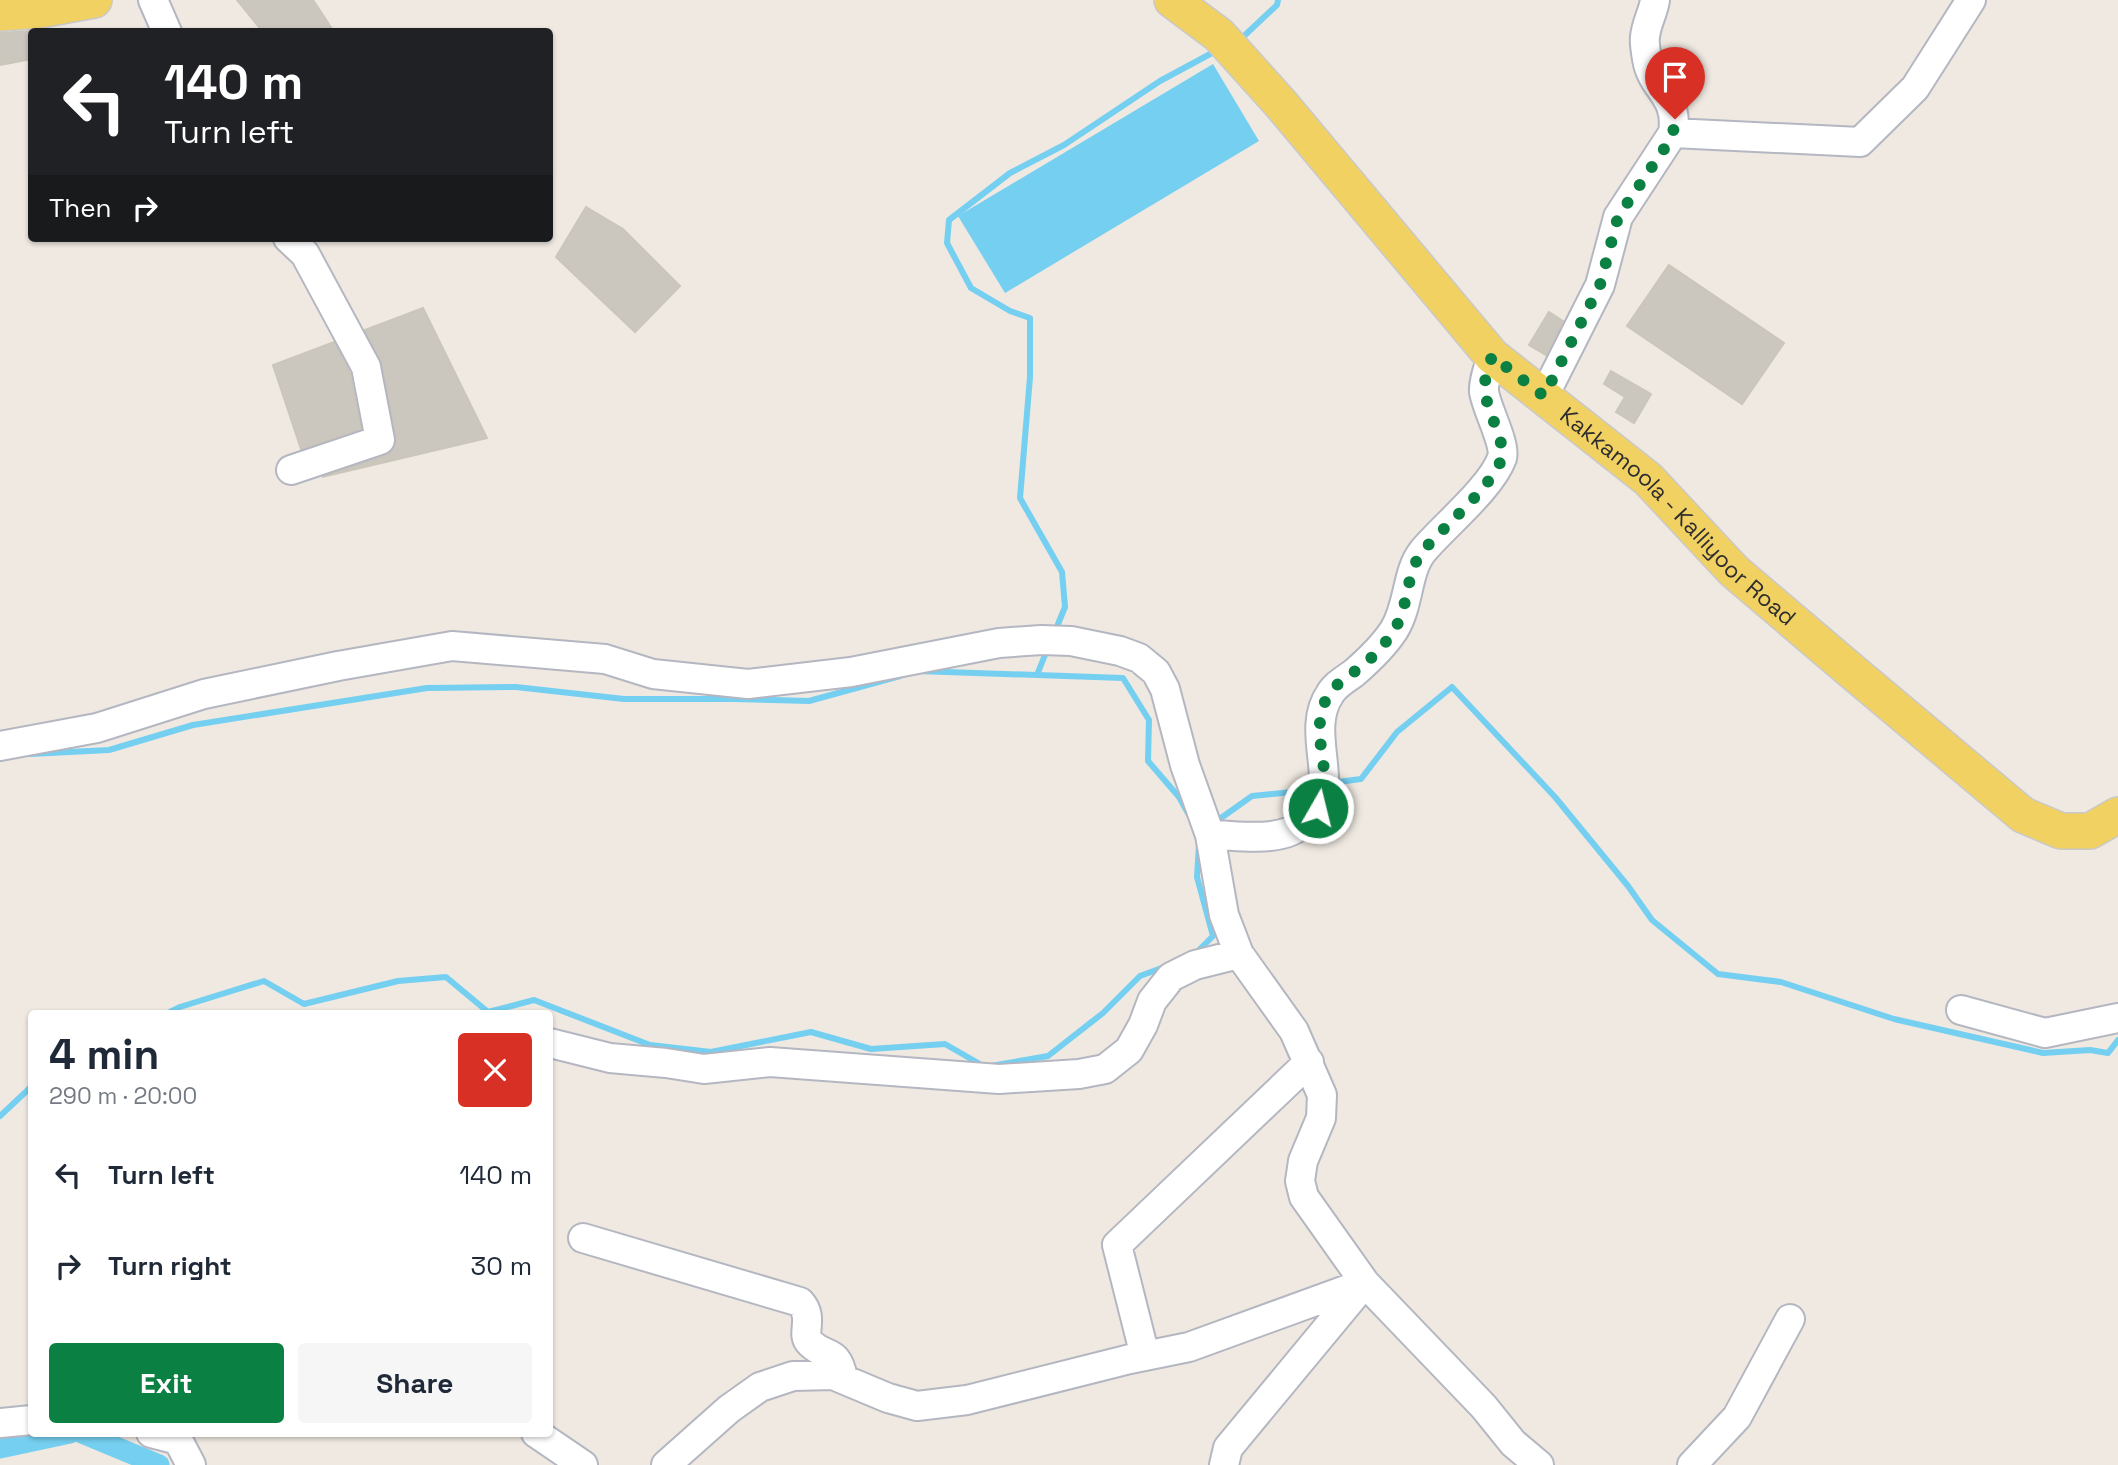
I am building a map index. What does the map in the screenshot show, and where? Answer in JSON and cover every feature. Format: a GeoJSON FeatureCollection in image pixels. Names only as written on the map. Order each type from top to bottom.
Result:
{"type":"FeatureCollection","features":[{"type":"Feature","properties":{"kind":"main road"},"geometry":{"type":"LineString","coordinates":[[0,13],[40,10],[94,0]]}},
{"type":"Feature","properties":{"kind":"main road","name":"Kakkamoola - Kalliyoor Road"},"geometry":{"type":"LineString","coordinates":[[1172,0],[1219,35],[1281,104],[1492,356],[1648,479],[1734,571],[2023,815],[2061,831],[2090,831],[2118,815]]}},
{"type":"Feature","properties":{"kind":"street"},"geometry":{"type":"LineString","coordinates":[[153,0],[165,28]]}},
{"type":"Feature","properties":{"kind":"street"},"geometry":{"type":"LineString","coordinates":[[1544,396],[1600,285],[1618,217],[1673,133],[1675,119],[1672,106],[1647,62],[1645,37],[1655,0]]}},
{"type":"Feature","properties":{"kind":"street"},"geometry":{"type":"LineString","coordinates":[[1673,133],[1860,142],[1915,88],[1970,0]]}},
{"type":"Feature","properties":{"kind":"street"},"geometry":{"type":"LineString","coordinates":[[291,470],[380,440],[366,367],[305,254],[292,242]]}},
{"type":"Feature","properties":{"kind":"street"},"geometry":{"type":"LineString","coordinates":[[1210,835],[1278,835],[1300,826],[1318,808],[1325,783],[1319,740],[1322,715],[1329,694],[1372,658],[1391,634],[1402,617],[1412,570],[1421,554],[1494,473],[1503,456],[1500,438],[1488,412],[1484,389],[1492,356]]}},
{"type":"Feature","properties":{"kind":"street"},"geometry":{"type":"LineString","coordinates":[[0,746],[97,728],[204,694],[452,646],[605,659],[653,674],[748,684],[850,672],[999,643],[1041,639],[1071,641],[1121,651],[1139,658],[1156,672],[1165,689],[1185,765],[1210,835],[1224,915],[1239,954],[1294,1031],[1322,1095],[1321,1118],[1303,1161],[1300,1181],[1304,1197],[1365,1283],[1484,1407],[1513,1443],[1539,1465]]}},
{"type":"Feature","properties":{"kind":"street"},"geometry":{"type":"LineString","coordinates":[[553,1044],[610,1059],[704,1069],[770,1062],[999,1079],[1079,1074],[1105,1069],[1129,1050],[1152,1001],[1171,977],[1195,965],[1239,954]]}},
{"type":"Feature","properties":{"kind":"street"},"geometry":{"type":"LineString","coordinates":[[1961,1010],[2045,1034],[2118,1018]]}},
{"type":"Feature","properties":{"kind":"street"},"geometry":{"type":"LineString","coordinates":[[1145,1356],[1117,1245],[1309,1062]]}},
{"type":"Feature","properties":{"kind":"street"},"geometry":{"type":"LineString","coordinates":[[583,1238],[800,1302],[807,1309],[806,1336],[809,1343],[838,1361],[843,1378]]}},
{"type":"Feature","properties":{"kind":"street"},"geometry":{"type":"LineString","coordinates":[[666,1465],[729,1409],[760,1387],[793,1376],[833,1375],[888,1398],[917,1406],[967,1400],[1189,1347],[1365,1283]]}},
{"type":"Feature","properties":{"kind":"street"},"geometry":{"type":"LineString","coordinates":[[1224,1465],[1228,1448],[1365,1283]]}},
{"type":"Feature","properties":{"kind":"street"},"geometry":{"type":"LineString","coordinates":[[1692,1465],[1737,1417],[1790,1319]]}},
{"type":"Feature","properties":{"kind":"street"},"geometry":{"type":"LineString","coordinates":[[0,1423],[28,1420]]}},
{"type":"Feature","properties":{"kind":"street"},"geometry":{"type":"LineString","coordinates":[[166,1437],[178,1440],[191,1465]]}},
{"type":"Feature","properties":{"kind":"street"},"geometry":{"type":"LineString","coordinates":[[542,1437],[583,1465]]}},
{"type":"Feature","properties":{"kind":"water"},"geometry":{"type":"Polygon","coordinates":[[[1213,64],[1259,141],[1005,293],[958,216],[1213,64]]]}},
{"type":"Feature","properties":{"kind":"building"},"geometry":{"type":"Polygon","coordinates":[[[237,0],[313,0],[331,28],[260,28],[237,0]]]}},
{"type":"Feature","properties":{"kind":"building"},"geometry":{"type":"Polygon","coordinates":[[[28,31],[28,60],[0,65],[0,33],[28,31]]]}},
{"type":"Feature","properties":{"kind":"building"},"geometry":{"type":"Polygon","coordinates":[[[586,207],[623,229],[680,286],[635,332],[556,257],[586,207]]]}},
{"type":"Feature","properties":{"kind":"building"},"geometry":{"type":"Polygon","coordinates":[[[1669,265],[1784,343],[1742,404],[1627,326],[1669,265]]]}},
{"type":"Feature","properties":{"kind":"building"},"geometry":{"type":"Polygon","coordinates":[[[423,308],[487,438],[322,477],[385,456],[392,451],[396,437],[382,364],[365,330],[423,308]]]}},
{"type":"Feature","properties":{"kind":"building"},"geometry":{"type":"Polygon","coordinates":[[[1549,312],[1563,321],[1546,355],[1529,345],[1549,312]]]}},
{"type":"Feature","properties":{"kind":"building"},"geometry":{"type":"Polygon","coordinates":[[[334,342],[350,373],[361,429],[301,449],[273,365],[334,342]]]}},
{"type":"Feature","properties":{"kind":"building"},"geometry":{"type":"Polygon","coordinates":[[[1611,371],[1651,394],[1634,423],[1616,412],[1625,397],[1604,384],[1611,371]]]}},
{"type":"Feature","properties":{"kind":"waterway"},"geometry":{"type":"LineString","coordinates":[[1244,36],[1277,5],[1278,0]]}},
{"type":"Feature","properties":{"kind":"waterway"},"geometry":{"type":"LineString","coordinates":[[1058,624],[1065,607],[1062,572],[1020,498],[1030,377],[1030,318],[1010,311],[971,288],[947,243],[949,220],[1010,173],[1064,145],[1160,81],[1212,53]]}},
{"type":"Feature","properties":{"kind":"waterway"},"geometry":{"type":"LineString","coordinates":[[1037,675],[1045,655]]}},
{"type":"Feature","properties":{"kind":"waterway"},"geometry":{"type":"LineString","coordinates":[[918,671],[1123,678],[1149,720],[1148,761],[1179,797],[1189,815]]}},
{"type":"Feature","properties":{"kind":"waterway"},"geometry":{"type":"LineString","coordinates":[[30,754],[109,750],[193,725],[427,688],[516,687],[624,699],[809,701],[900,676]]}},
{"type":"Feature","properties":{"kind":"waterway"},"geometry":{"type":"LineString","coordinates":[[1330,783],[1361,779],[1397,732],[1452,687],[1555,797],[1628,886],[1652,920],[1718,974],[1781,982],[1894,1019],[2043,1053],[2090,1050],[2108,1053],[2118,1040]]}},
{"type":"Feature","properties":{"kind":"waterway"},"geometry":{"type":"LineString","coordinates":[[1221,818],[1252,796],[1292,792],[1316,786]]}},
{"type":"Feature","properties":{"kind":"waterway"},"geometry":{"type":"LineString","coordinates":[[1196,953],[1213,936],[1197,877],[1199,844]]}},
{"type":"Feature","properties":{"kind":"waterway"},"geometry":{"type":"LineString","coordinates":[[496,1010],[534,1000],[650,1045],[711,1052],[811,1032],[871,1049],[945,1044],[985,1067],[1048,1056],[1103,1013],[1140,976],[1167,966]]}},
{"type":"Feature","properties":{"kind":"waterway"},"geometry":{"type":"LineString","coordinates":[[174,1010],[264,981],[304,1004],[398,981],[446,977],[486,1010]]}},
{"type":"Feature","properties":{"kind":"waterway"},"geometry":{"type":"LineString","coordinates":[[0,1116],[28,1090]]}},
{"type":"Feature","properties":{"kind":"waterway"},"geometry":{"type":"LineString","coordinates":[[0,1448],[51,1437]]}},
{"type":"Feature","properties":{"kind":"waterway"},"geometry":{"type":"LineString","coordinates":[[92,1437],[159,1465]]}},
{"type":"Feature","properties":{"kind":"route"},"geometry":{"type":"LineString","coordinates":[[1318,808],[1325,783],[1319,740],[1322,715],[1329,694],[1372,658],[1391,634],[1402,617],[1412,570],[1421,554],[1494,473],[1503,456],[1500,438],[1488,412],[1484,389],[1492,356],[1544,396],[1600,285],[1618,217],[1633,191],[1666,146],[1673,133],[1675,119]]}}]}
